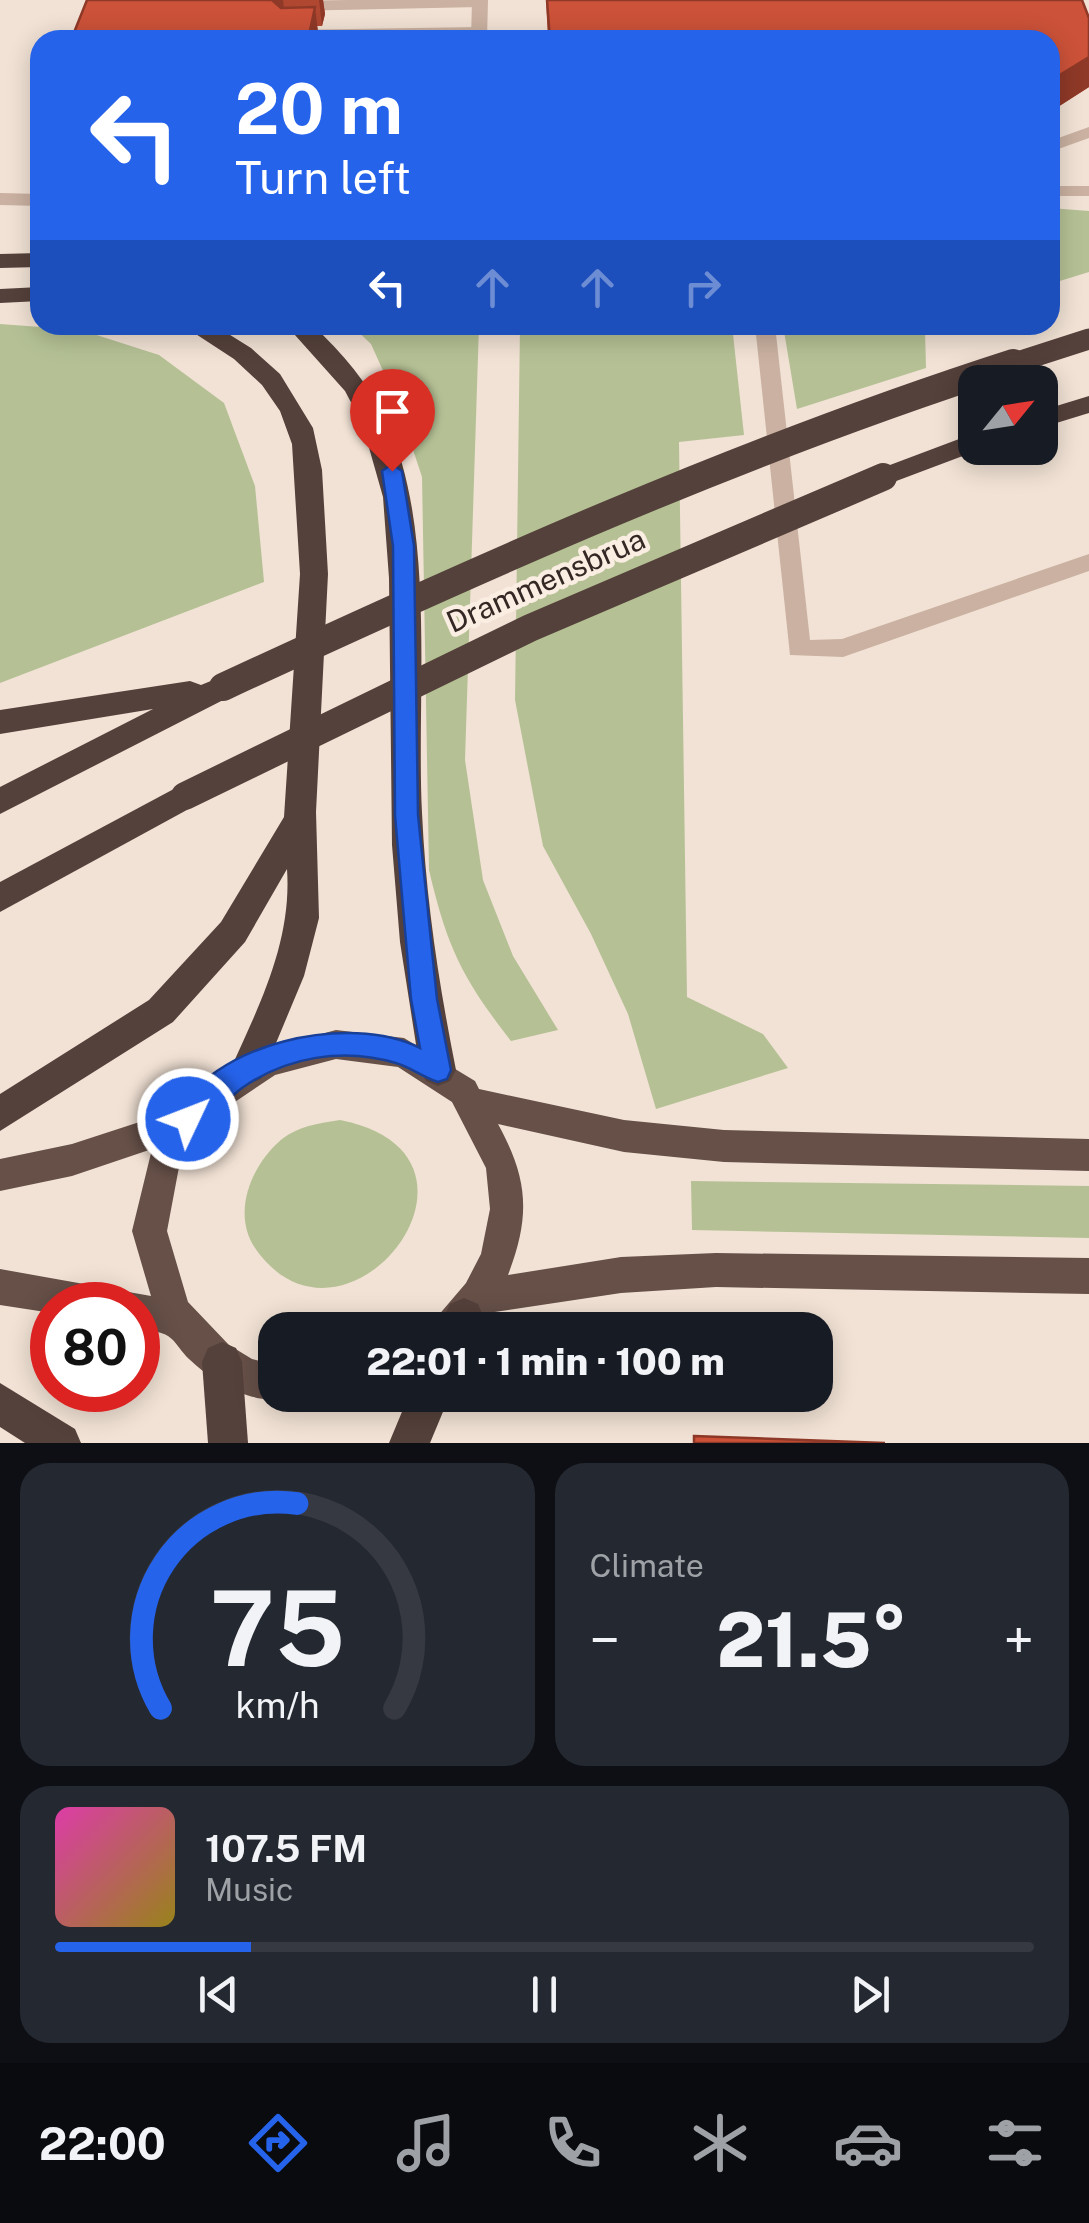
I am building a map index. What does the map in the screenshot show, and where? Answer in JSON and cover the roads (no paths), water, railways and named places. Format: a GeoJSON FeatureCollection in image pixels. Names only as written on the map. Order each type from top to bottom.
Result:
{"type":"FeatureCollection","features":[{"type":"Feature","properties":{"kind":"highway"},"geometry":{"type":"LineString","coordinates":[[0,262],[30,260]]}},
{"type":"Feature","properties":{"kind":"highway"},"geometry":{"type":"LineString","coordinates":[[0,296],[30,294]]}},
{"type":"Feature","properties":{"kind":"highway"},"geometry":{"type":"LineString","coordinates":[[212,335],[241,351],[268,376],[300,427],[306,451],[314,560],[300,818],[304,916],[282,991],[249,1068]]}},
{"type":"Feature","properties":{"kind":"highway"},"geometry":{"type":"LineString","coordinates":[[309,335],[346,370],[368,405],[392,471],[403,546],[406,815],[424,999],[438,1070]]}},
{"type":"Feature","properties":{"kind":"highway","name":"Drammensbrua"},"geometry":{"type":"LineString","coordinates":[[0,801],[154,709],[223,687],[454,579],[638,502],[896,404],[1089,340]]}},
{"type":"Feature","properties":{"kind":"highway"},"geometry":{"type":"LineString","coordinates":[[1058,414],[1089,404]]}},
{"type":"Feature","properties":{"kind":"highway","name":"Drammensbrua"},"geometry":{"type":"LineString","coordinates":[[0,898],[185,796],[496,640],[704,548],[958,449]]}},
{"type":"Feature","properties":{"kind":"highway"},"geometry":{"type":"LineString","coordinates":[[0,722],[154,709]]}},
{"type":"Feature","properties":{"kind":"highway"},"geometry":{"type":"LineString","coordinates":[[0,1114],[160,1011],[233,932],[300,818]]}},
{"type":"Feature","properties":{"kind":"highway"},"geometry":{"type":"LineString","coordinates":[[258,1376],[222,1362],[196,1342],[178,1321],[158,1283],[150,1240],[153,1197],[188,1119],[217,1090],[249,1068],[300,1049],[326,1044],[366,1044],[403,1052],[438,1070],[473,1104],[494,1136],[505,1175],[507,1215],[498,1257],[467,1312]]}},
{"type":"Feature","properties":{"kind":"highway"},"geometry":{"type":"LineString","coordinates":[[473,1104],[624,1136],[724,1146],[1089,1155]]}},
{"type":"Feature","properties":{"kind":"highway"},"geometry":{"type":"LineString","coordinates":[[0,1175],[97,1154],[188,1119]]}},
{"type":"Feature","properties":{"kind":"highway"},"geometry":{"type":"LineString","coordinates":[[488,1312],[621,1275],[716,1270],[1089,1276]]}},
{"type":"Feature","properties":{"kind":"highway"},"geometry":{"type":"LineString","coordinates":[[0,1287],[30,1291]]}},
{"type":"Feature","properties":{"kind":"highway"},"geometry":{"type":"LineString","coordinates":[[160,1316],[178,1321]]}},
{"type":"Feature","properties":{"kind":"highway"},"geometry":{"type":"LineString","coordinates":[[222,1362],[228,1443]]}},
{"type":"Feature","properties":{"kind":"highway"},"geometry":{"type":"LineString","coordinates":[[0,1403],[60,1443]]}},
{"type":"Feature","properties":{"kind":"highway"},"geometry":{"type":"LineString","coordinates":[[409,1443],[423,1412]]}},
{"type":"Feature","properties":{"kind":"street"},"geometry":{"type":"LineString","coordinates":[[282,6],[480,1],[479,30]]}},
{"type":"Feature","properties":{"kind":"street"},"geometry":{"type":"LineString","coordinates":[[1060,143],[1089,132]]}},
{"type":"Feature","properties":{"kind":"street"},"geometry":{"type":"LineString","coordinates":[[1060,191],[1089,191]]}},
{"type":"Feature","properties":{"kind":"street"},"geometry":{"type":"LineString","coordinates":[[0,199],[30,200]]}},
{"type":"Feature","properties":{"kind":"street"},"geometry":{"type":"LineString","coordinates":[[767,335],[799,649],[843,648],[1089,562]]}}]}
